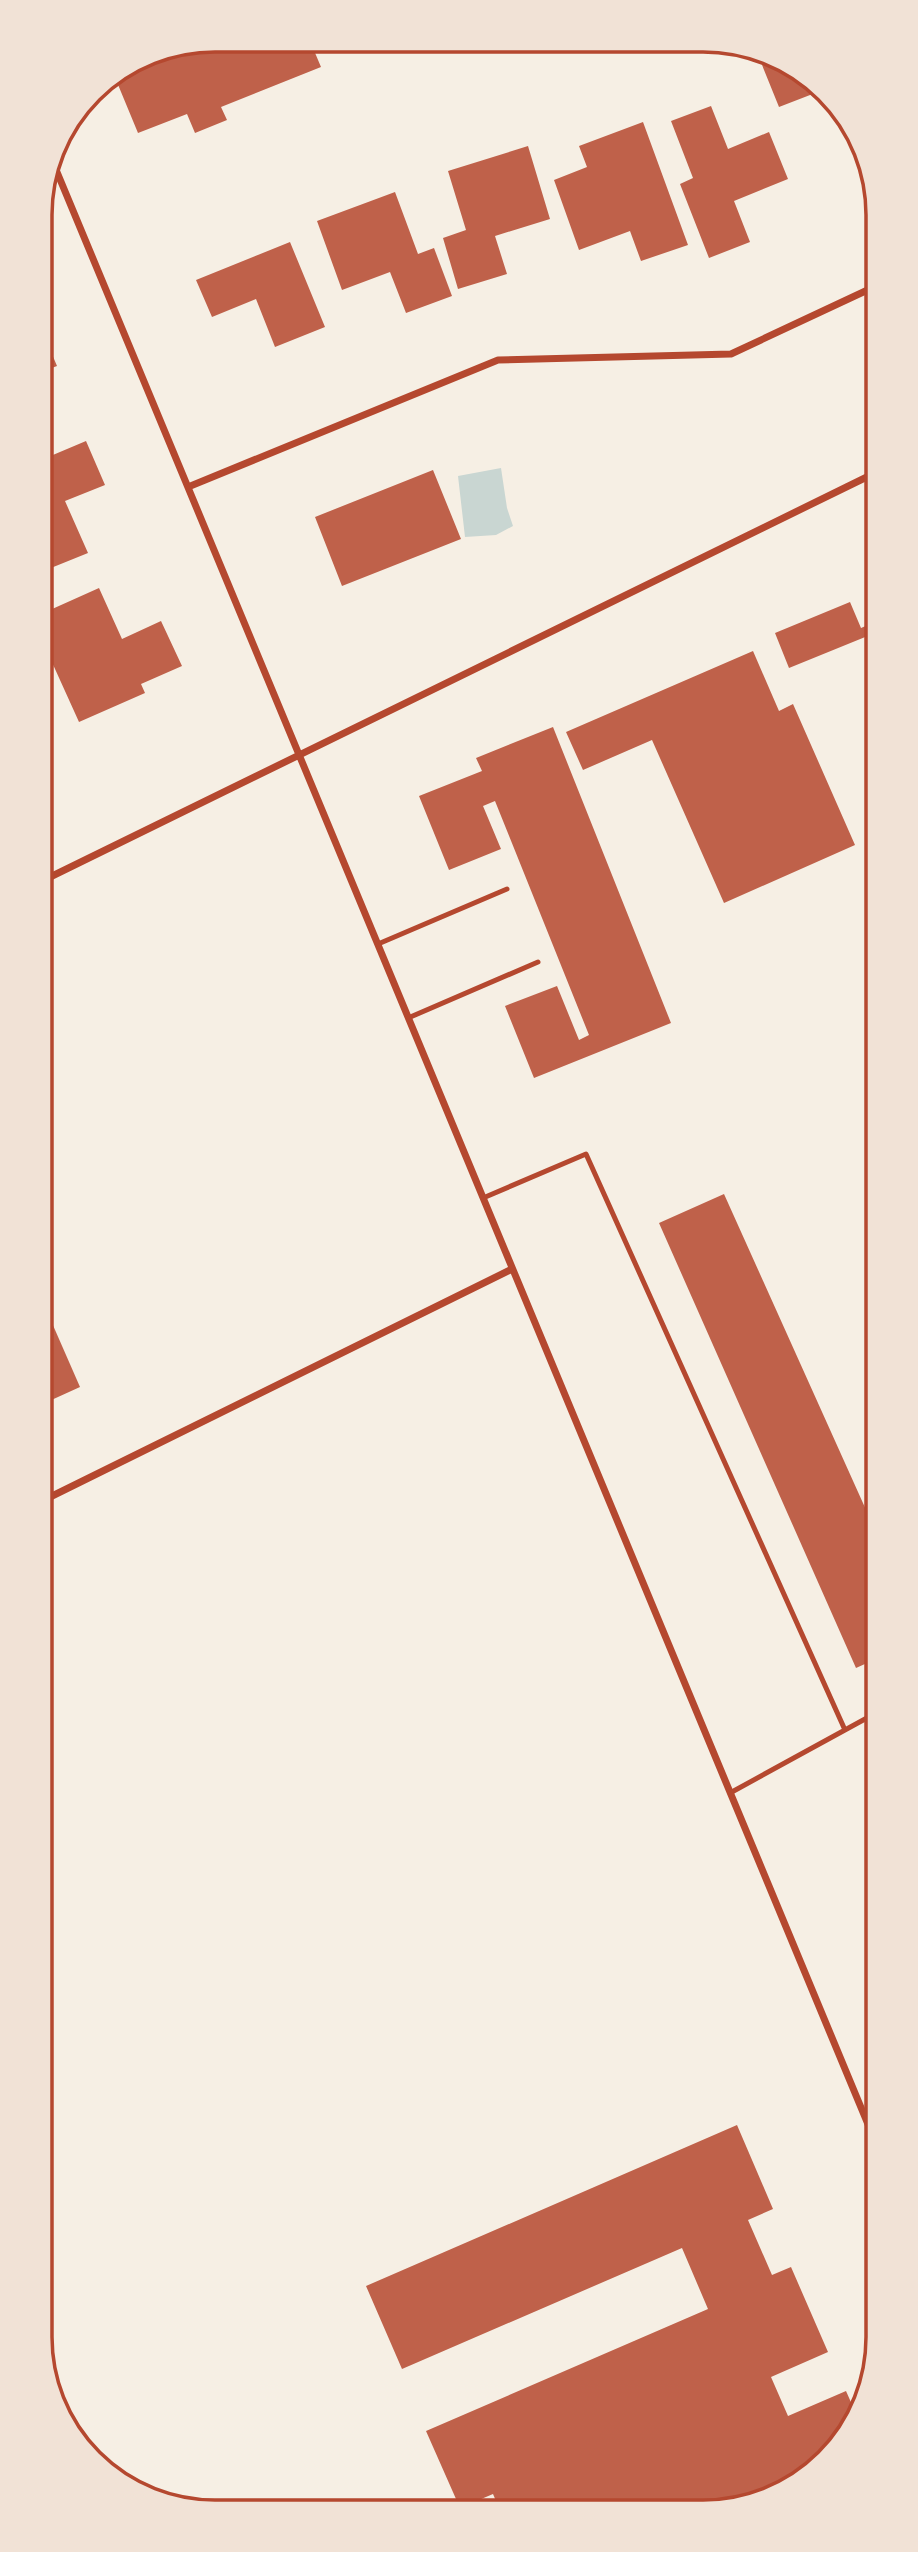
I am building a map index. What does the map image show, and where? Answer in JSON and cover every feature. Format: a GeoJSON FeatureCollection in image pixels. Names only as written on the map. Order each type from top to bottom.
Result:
{"type":"FeatureCollection","features":[{"type":"Feature","properties":{"kind":"street"},"geometry":{"type":"LineString","coordinates":[[58,174],[865,2117]]}},
{"type":"Feature","properties":{"kind":"street"},"geometry":{"type":"LineString","coordinates":[[188,486],[498,360],[731,354],[866,291]]}},
{"type":"Feature","properties":{"kind":"street"},"geometry":{"type":"LineString","coordinates":[[53,876],[866,477]]}},
{"type":"Feature","properties":{"kind":"street"},"geometry":{"type":"LineString","coordinates":[[52,1496],[512,1269]]}},
{"type":"Feature","properties":{"kind":"lane"},"geometry":{"type":"LineString","coordinates":[[377,944],[507,889]]}},
{"type":"Feature","properties":{"kind":"lane"},"geometry":{"type":"LineString","coordinates":[[408,1018],[538,962]]}},
{"type":"Feature","properties":{"kind":"lane"},"geometry":{"type":"LineString","coordinates":[[484,1198],[586,1154],[845,1730]]}},
{"type":"Feature","properties":{"kind":"lane"},"geometry":{"type":"LineString","coordinates":[[730,1793],[865,1719]]}},
{"type":"Feature","properties":{"kind":"shaded area"},"geometry":{"type":"Polygon","coordinates":[[[501,468],[507,508],[513,526],[496,535],[465,537],[458,476],[501,468]]]}},
{"type":"Feature","properties":{"kind":"building"},"geometry":{"type":"Polygon","coordinates":[[[204,53],[315,53],[321,67],[221,107],[227,120],[195,133],[187,114],[138,133],[118,85],[143,69],[163,61],[204,53]]]}},
{"type":"Feature","properties":{"kind":"building"},"geometry":{"type":"Polygon","coordinates":[[[761,64],[784,74],[812,94],[779,107],[761,64]]]}},
{"type":"Feature","properties":{"kind":"building"},"geometry":{"type":"Polygon","coordinates":[[[711,106],[728,149],[769,132],[788,179],[734,201],[750,242],[709,258],[680,184],[693,178],[671,121],[711,106]]]}},
{"type":"Feature","properties":{"kind":"building"},"geometry":{"type":"Polygon","coordinates":[[[643,122],[688,245],[641,261],[630,231],[579,250],[554,180],[587,167],[579,146],[643,122]]]}},
{"type":"Feature","properties":{"kind":"building"},"geometry":{"type":"Polygon","coordinates":[[[528,146],[550,219],[495,236],[507,274],[458,289],[443,238],[466,230],[448,171],[528,146]]]}},
{"type":"Feature","properties":{"kind":"building"},"geometry":{"type":"Polygon","coordinates":[[[395,192],[418,254],[434,248],[452,296],[406,313],[390,272],[342,290],[317,221],[395,192]]]}},
{"type":"Feature","properties":{"kind":"building"},"geometry":{"type":"Polygon","coordinates":[[[290,242],[325,327],[275,347],[256,299],[212,317],[196,280],[290,242]]]}},
{"type":"Feature","properties":{"kind":"building"},"geometry":{"type":"Polygon","coordinates":[[[86,441],[105,485],[65,501],[88,553],[53,567],[53,455],[86,441]]]}},
{"type":"Feature","properties":{"kind":"building"},"geometry":{"type":"Polygon","coordinates":[[[433,470],[461,539],[342,586],[315,517],[433,470]]]}},
{"type":"Feature","properties":{"kind":"building"},"geometry":{"type":"Polygon","coordinates":[[[99,588],[122,639],[161,621],[182,666],[141,684],[145,693],[79,722],[53,664],[53,609],[99,588]]]}},
{"type":"Feature","properties":{"kind":"building"},"geometry":{"type":"Polygon","coordinates":[[[850,602],[861,628],[866,626],[866,637],[789,668],[775,633],[850,602]]]}},
{"type":"Feature","properties":{"kind":"building"},"geometry":{"type":"Polygon","coordinates":[[[753,651],[779,711],[793,704],[855,845],[724,903],[652,740],[583,770],[566,732],[753,651]]]}},
{"type":"Feature","properties":{"kind":"building"},"geometry":{"type":"Polygon","coordinates":[[[553,727],[671,1023],[534,1078],[505,1006],[557,986],[579,1040],[589,1035],[495,801],[483,806],[501,849],[449,870],[419,796],[482,771],[476,758],[553,727]]]}},
{"type":"Feature","properties":{"kind":"building"},"geometry":{"type":"Polygon","coordinates":[[[724,1194],[865,1508],[865,1664],[856,1668],[659,1223],[724,1194]]]}},
{"type":"Feature","properties":{"kind":"building"},"geometry":{"type":"Polygon","coordinates":[[[52,1324],[80,1387],[52,1400],[52,1324]]]}},
{"type":"Feature","properties":{"kind":"building"},"geometry":{"type":"Polygon","coordinates":[[[737,2125],[773,2209],[748,2220],[772,2275],[791,2267],[828,2352],[771,2377],[788,2416],[846,2391],[851,2403],[825,2444],[802,2466],[775,2483],[735,2496],[703,2500],[496,2500],[493,2494],[479,2500],[456,2500],[426,2431],[708,2309],[682,2248],[402,2369],[366,2286],[737,2125]]]}}]}
